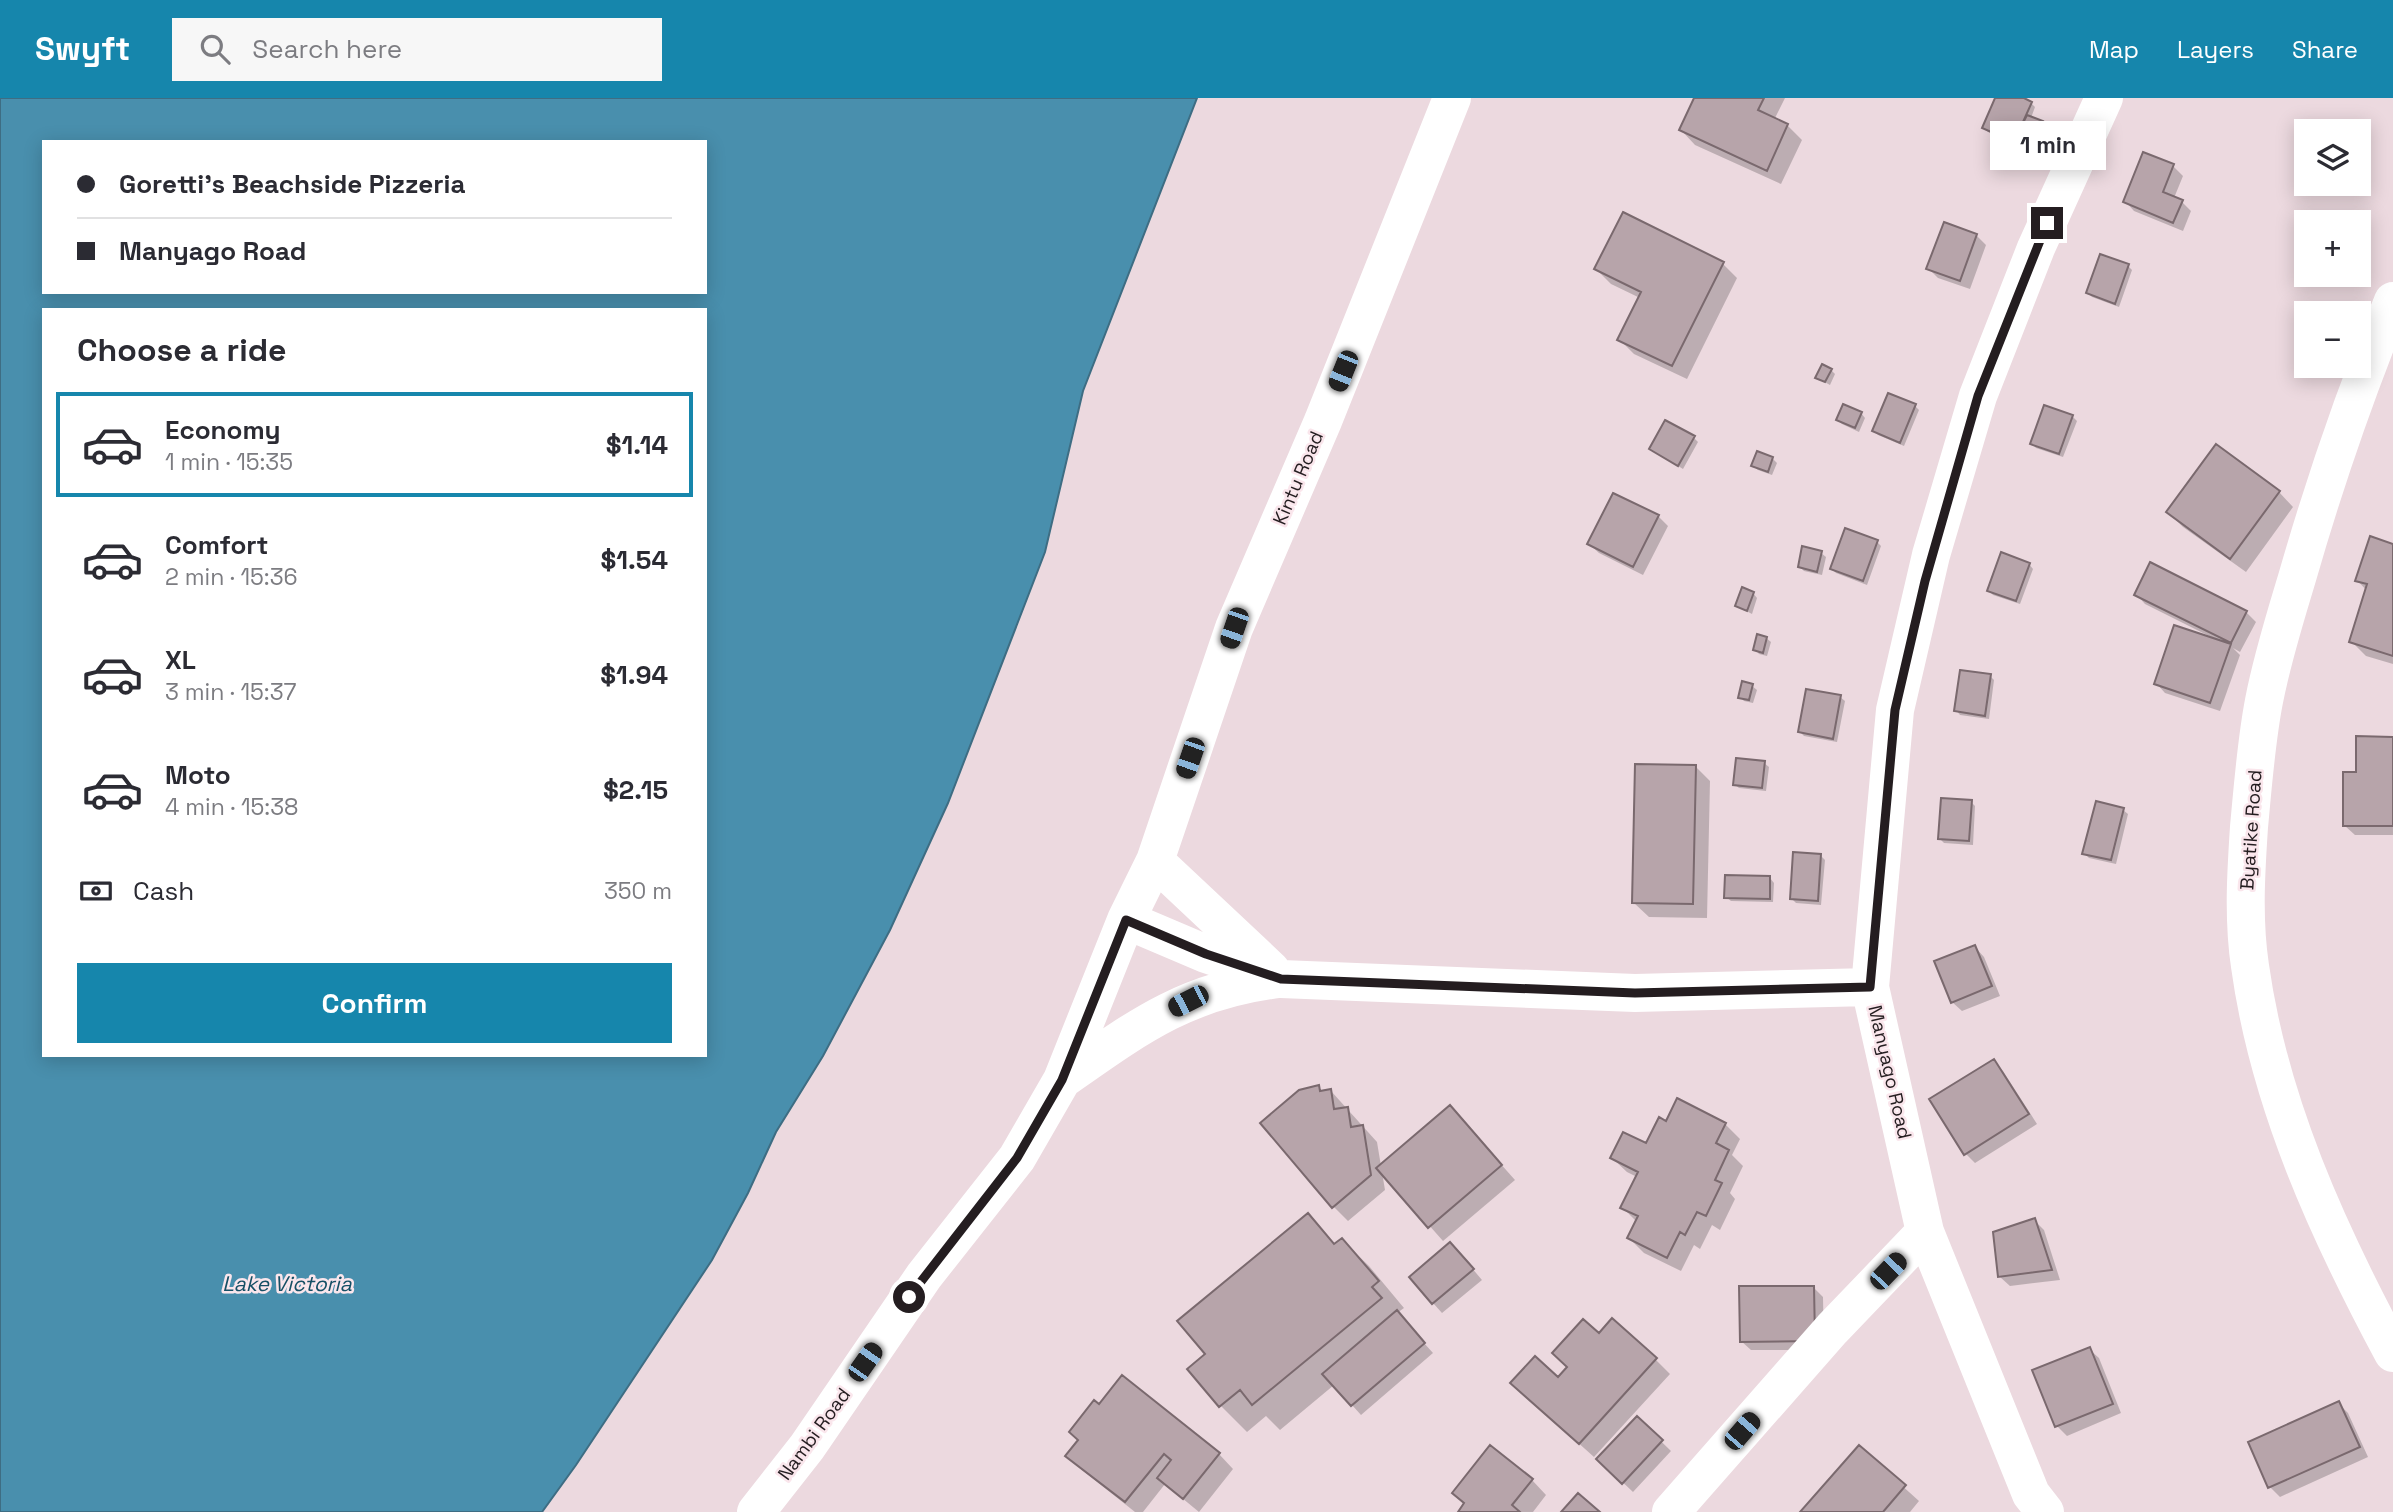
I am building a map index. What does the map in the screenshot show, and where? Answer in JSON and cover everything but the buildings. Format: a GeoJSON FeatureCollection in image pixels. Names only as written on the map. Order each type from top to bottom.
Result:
{"type":"FeatureCollection","features":[{"type":"Feature","properties":{"kind":"street","name":"Kintu Road"},"geometry":{"type":"LineString","coordinates":[[1155,861],[1234,628],[1323,421],[1452,98]]}},
{"type":"Feature","properties":{"kind":"street","name":"Manyago Road"},"geometry":{"type":"LineString","coordinates":[[2045,1512],[2031,1494],[1925,1232],[1870,987],[1895,710],[1931,555],[1978,396],[2036,248],[2104,98]]}},
{"type":"Feature","properties":{"kind":"street","name":"Byatike Road"},"geometry":{"type":"LineString","coordinates":[[2393,301],[2358,388],[2307,543],[2264,700],[2253,774],[2246,902],[2249,965],[2270,1061],[2293,1140],[2331,1227],[2393,1353]]}},
{"type":"Feature","properties":{"kind":"street","name":"Nambi Road"},"geometry":{"type":"LineString","coordinates":[[756,1512],[807,1447],[924,1276],[1017,1158],[1062,1080],[1126,920],[1155,861]]}},
{"type":"Feature","properties":{"kind":"street"},"geometry":{"type":"LineString","coordinates":[[1155,861],[1281,979]]}},
{"type":"Feature","properties":{"kind":"street","name":"Nambi Road"},"geometry":{"type":"LineString","coordinates":[[1126,920],[1206,954],[1281,979]]}},
{"type":"Feature","properties":{"kind":"street","name":"Nambi Road"},"geometry":{"type":"LineString","coordinates":[[1062,1080],[1135,1028],[1188,1001],[1242,984],[1281,979],[1635,993],[1870,987]]}},
{"type":"Feature","properties":{"kind":"street"},"geometry":{"type":"LineString","coordinates":[[1671,1512],[1832,1329],[1925,1232]]}},
{"type":"Feature","properties":{"kind":"water","name":"Lake Victoria"},"geometry":{"type":"Polygon","coordinates":[[[0,98],[1197,98],[1083,391],[1045,552],[948,803],[890,930],[823,1056],[776,1132],[748,1193],[712,1260],[542,1512],[0,1512],[0,98]]]}},
{"type":"Feature","properties":{"kind":"route"},"geometry":{"type":"LineString","coordinates":[[909,1297],[1017,1158],[1062,1080],[1126,920],[1206,954],[1281,979],[1635,993],[1870,987],[1895,710],[1931,555],[1978,396],[2047,223]]}}]}
